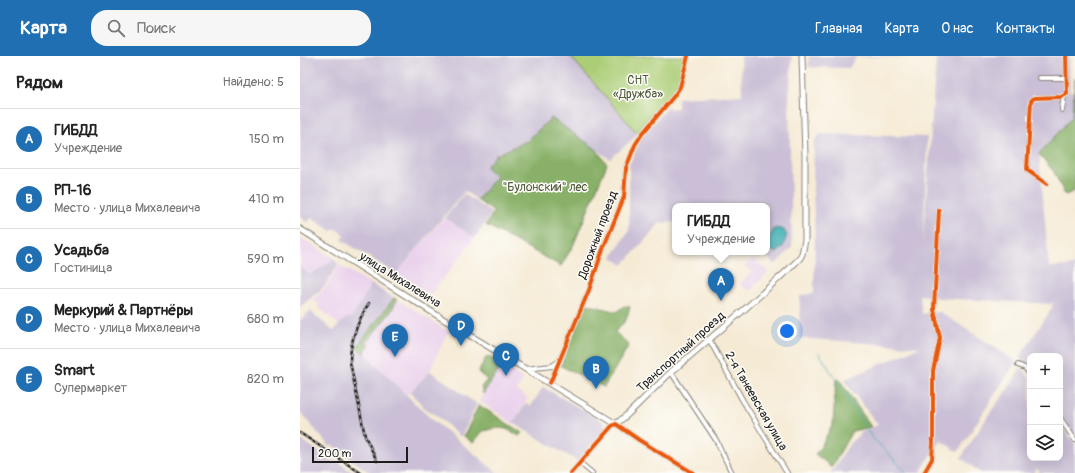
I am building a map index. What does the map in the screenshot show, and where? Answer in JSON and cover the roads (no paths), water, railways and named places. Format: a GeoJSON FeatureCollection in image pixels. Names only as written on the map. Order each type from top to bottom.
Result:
{"type":"FeatureCollection","features":[{"type":"Feature","properties":{"kind":"main road","name":"Транспортный проезд"},"geometry":{"type":"LineString","coordinates":[[616,424],[671,372],[800,258],[805,240],[805,156],[802,56]]}},
{"type":"Feature","properties":{"kind":"main road","name":"улица Михалевича"},"geometry":{"type":"LineString","coordinates":[[300,229],[524,369],[550,383],[616,424]]}},
{"type":"Feature","properties":{"kind":"street","name":"Дорожный проезд"},"geometry":{"type":"LineString","coordinates":[[550,383],[589,290],[603,249],[624,198],[626,168],[635,145],[642,134],[680,87],[688,56]]}},
{"type":"Feature","properties":{"kind":"street"},"geometry":{"type":"LineString","coordinates":[[1062,110],[1064,96],[1067,94],[1066,56]]}},
{"type":"Feature","properties":{"kind":"street"},"geometry":{"type":"LineString","coordinates":[[1040,78],[1067,78]]}},
{"type":"Feature","properties":{"kind":"street"},"geometry":{"type":"LineString","coordinates":[[1047,184],[1027,170],[1031,101],[1034,98],[1064,96]]}},
{"type":"Feature","properties":{"kind":"street"},"geometry":{"type":"LineString","coordinates":[[924,473],[932,459],[934,442],[933,371],[940,338],[934,309],[938,210]]}},
{"type":"Feature","properties":{"kind":"street","name":"2-я Танеевская улица"},"geometry":{"type":"LineString","coordinates":[[709,339],[743,401],[787,473]]}},
{"type":"Feature","properties":{"kind":"street"},"geometry":{"type":"LineString","coordinates":[[524,369],[555,365],[561,358]]}},
{"type":"Feature","properties":{"kind":"street"},"geometry":{"type":"LineString","coordinates":[[1018,365],[1027,370]]}},
{"type":"Feature","properties":{"kind":"street"},"geometry":{"type":"LineString","coordinates":[[671,372],[716,440],[732,473]]}},
{"type":"Feature","properties":{"kind":"street"},"geometry":{"type":"LineString","coordinates":[[1063,422],[1075,440]]}},
{"type":"Feature","properties":{"kind":"street","name":"Транспортный проезд"},"geometry":{"type":"LineString","coordinates":[[572,473],[612,426],[616,424]]}},
{"type":"Feature","properties":{"kind":"street","name":"улица Михалевича"},"geometry":{"type":"LineString","coordinates":[[616,424],[693,473]]}},
{"type":"Feature","properties":{"kind":"street"},"geometry":{"type":"LineString","coordinates":[[580,463],[592,473]]}},
{"type":"Feature","properties":{"kind":"water"},"geometry":{"type":"Polygon","coordinates":[[[778,228],[784,230],[787,235],[783,247],[777,253],[770,250],[770,236],[774,229],[778,228]]]}},
{"type":"Feature","properties":{"kind":"waterway"},"geometry":{"type":"LineString","coordinates":[[819,353],[871,436],[907,473]]}},
{"type":"Feature","properties":{"kind":"railway"},"geometry":{"type":"LineString","coordinates":[[369,303],[355,331],[351,346],[350,362],[365,436],[377,461]]}},
{"type":"Feature","properties":{"kind":"railway"},"geometry":{"type":"LineString","coordinates":[[300,433],[361,473]]}},
{"type":"Feature","properties":{"kind":"place","name":"ГИБДД"},"geometry":{"type":"Point","coordinates":[721,301]}},
{"type":"Feature","properties":{"kind":"place","name":"Меркурий & Партнёры"},"geometry":{"type":"Point","coordinates":[461,346]}},
{"type":"Feature","properties":{"kind":"place","name":"Smart"},"geometry":{"type":"Point","coordinates":[395,357]}},
{"type":"Feature","properties":{"kind":"place","name":"Усадьба"},"geometry":{"type":"Point","coordinates":[506,376]}},
{"type":"Feature","properties":{"kind":"place","name":"РП-16"},"geometry":{"type":"Point","coordinates":[596,389]}},
{"type":"Feature","properties":{"kind":"park label","name":"СНТ «Дружба»"},"geometry":{"type":"Point","coordinates":[638,87]}},
{"type":"Feature","properties":{"kind":"park label","name":"\"Булонский\" лес"},"geometry":{"type":"Point","coordinates":[545,187]}}]}
